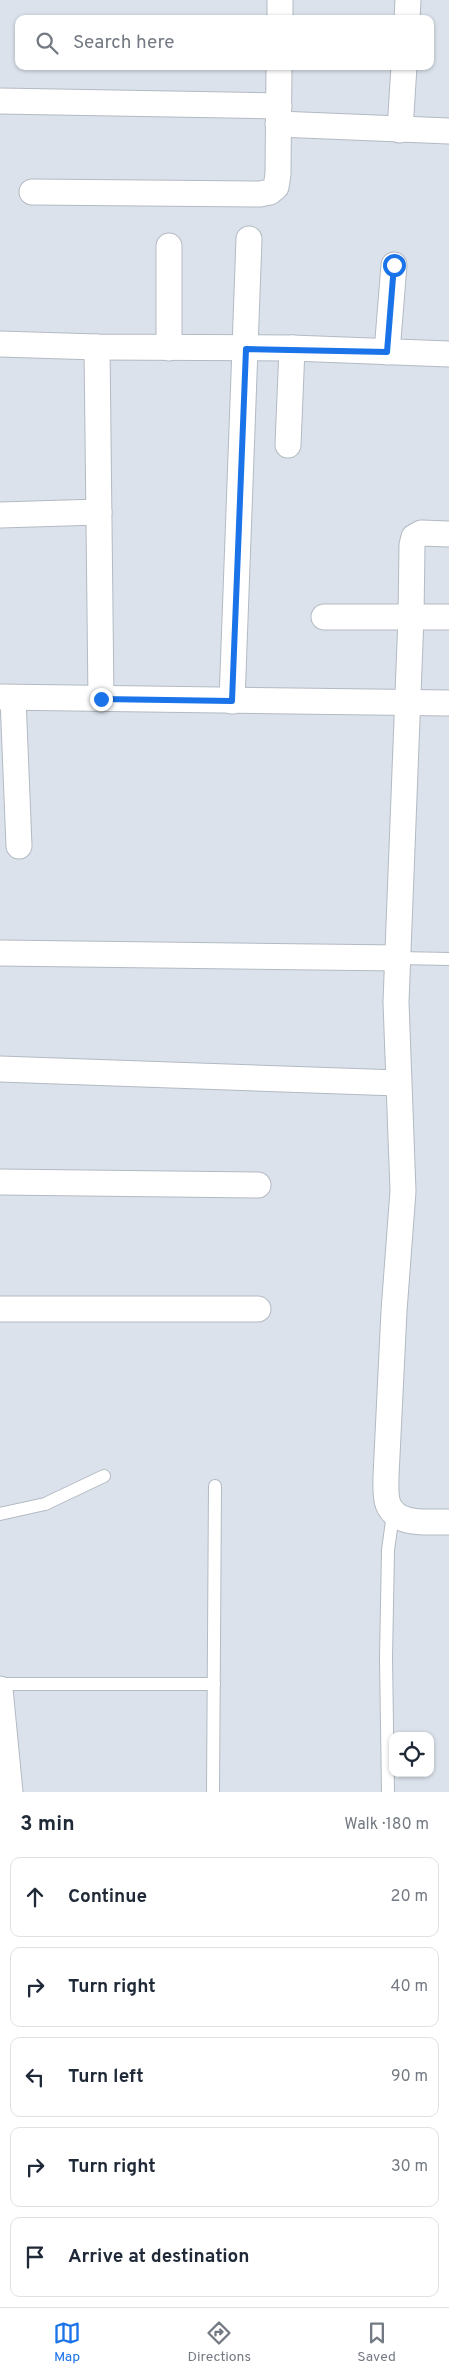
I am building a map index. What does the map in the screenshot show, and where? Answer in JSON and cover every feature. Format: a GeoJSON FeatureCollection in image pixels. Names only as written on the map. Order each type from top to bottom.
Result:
{"type":"FeatureCollection","features":[{"type":"Feature","properties":{"kind":"street"},"geometry":{"type":"LineString","coordinates":[[280,0],[280,15]]}},
{"type":"Feature","properties":{"kind":"street"},"geometry":{"type":"LineString","coordinates":[[407,15],[408,0]]}},
{"type":"Feature","properties":{"kind":"street"},"geometry":{"type":"LineString","coordinates":[[32,192],[260,194],[270,192],[276,186],[278,174],[279,70]]}},
{"type":"Feature","properties":{"kind":"street"},"geometry":{"type":"LineString","coordinates":[[400,130],[404,70]]}},
{"type":"Feature","properties":{"kind":"street"},"geometry":{"type":"LineString","coordinates":[[0,101],[278,115],[400,130],[449,131]]}},
{"type":"Feature","properties":{"kind":"street"},"geometry":{"type":"LineString","coordinates":[[232,701],[249,239]]}},
{"type":"Feature","properties":{"kind":"street"},"geometry":{"type":"LineString","coordinates":[[169,246],[169,348]]}},
{"type":"Feature","properties":{"kind":"street"},"geometry":{"type":"LineString","coordinates":[[387,352],[394,265]]}},
{"type":"Feature","properties":{"kind":"street"},"geometry":{"type":"LineString","coordinates":[[0,344],[169,348],[292,348],[449,354]]}},
{"type":"Feature","properties":{"kind":"street"},"geometry":{"type":"LineString","coordinates":[[97,347],[101,699]]}},
{"type":"Feature","properties":{"kind":"street"},"geometry":{"type":"LineString","coordinates":[[288,445],[292,348]]}},
{"type":"Feature","properties":{"kind":"street"},"geometry":{"type":"LineString","coordinates":[[0,515],[99,512]]}},
{"type":"Feature","properties":{"kind":"street"},"geometry":{"type":"LineString","coordinates":[[449,534],[421,533],[414,537],[412,545],[411,617],[396,1002],[403,1191],[394,1311],[386,1476],[387,1503],[393,1514],[406,1521],[449,1522]]}},
{"type":"Feature","properties":{"kind":"street"},"geometry":{"type":"LineString","coordinates":[[324,617],[449,617]]}},
{"type":"Feature","properties":{"kind":"street"},"geometry":{"type":"LineString","coordinates":[[19,846],[7,698],[449,703]]}},
{"type":"Feature","properties":{"kind":"street"},"geometry":{"type":"LineString","coordinates":[[0,953],[399,958]]}},
{"type":"Feature","properties":{"kind":"street"},"geometry":{"type":"LineString","coordinates":[[0,1069],[398,1083]]}},
{"type":"Feature","properties":{"kind":"street"},"geometry":{"type":"LineString","coordinates":[[0,1182],[258,1185]]}},
{"type":"Feature","properties":{"kind":"street"},"geometry":{"type":"LineString","coordinates":[[0,1309],[258,1309]]}},
{"type":"Feature","properties":{"kind":"street"},"geometry":{"type":"LineString","coordinates":[[0,1689],[10,1792]]}},
{"type":"Feature","properties":{"kind":"lane"},"geometry":{"type":"LineString","coordinates":[[399,958],[449,959]]}},
{"type":"Feature","properties":{"kind":"lane"},"geometry":{"type":"LineString","coordinates":[[0,1514],[45,1504],[104,1476]]}},
{"type":"Feature","properties":{"kind":"lane"},"geometry":{"type":"LineString","coordinates":[[213,1792],[215,1486]]}},
{"type":"Feature","properties":{"kind":"lane"},"geometry":{"type":"LineString","coordinates":[[388,1792],[388,1550],[393,1514]]}},
{"type":"Feature","properties":{"kind":"lane"},"geometry":{"type":"LineString","coordinates":[[0,1684],[214,1684]]}},
{"type":"Feature","properties":{"kind":"route"},"geometry":{"type":"LineString","coordinates":[[101,699],[232,701],[246,349],[292,348],[387,352],[394,265]]}}]}
